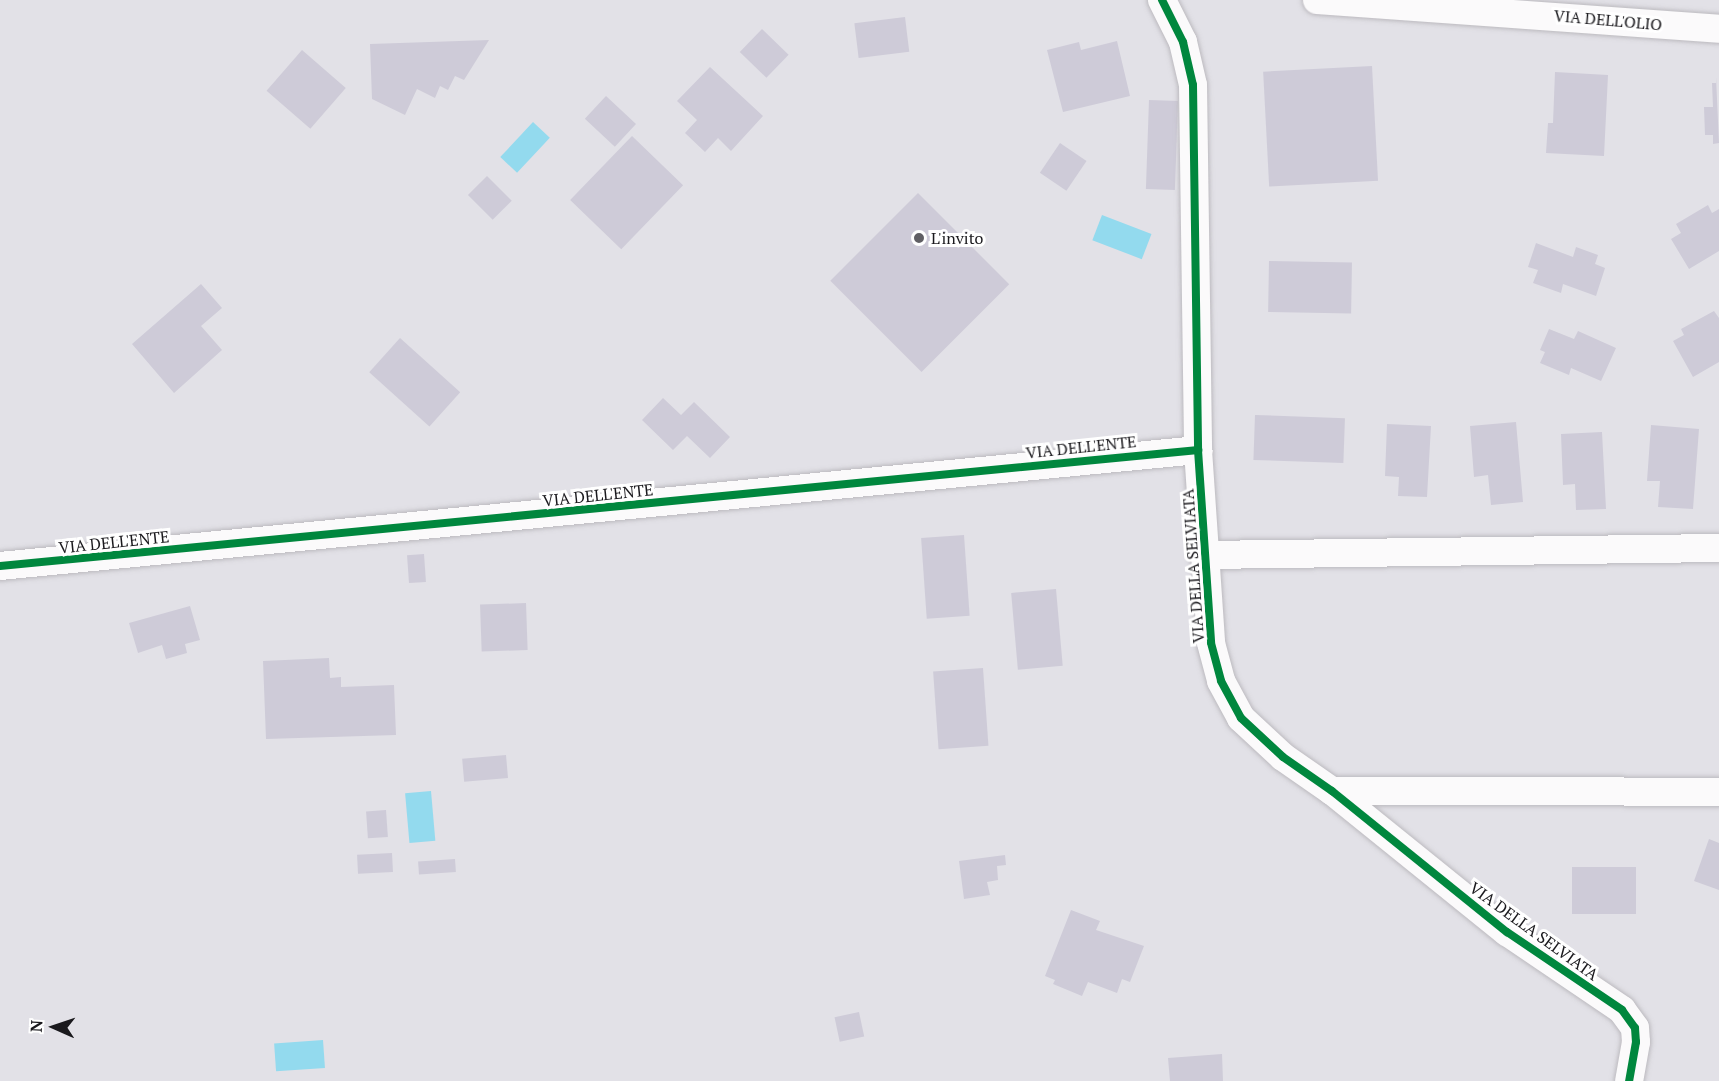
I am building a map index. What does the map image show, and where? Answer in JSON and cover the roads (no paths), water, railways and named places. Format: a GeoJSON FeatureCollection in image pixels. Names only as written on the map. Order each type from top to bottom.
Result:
{"type":"FeatureCollection","features":[{"type":"Feature","properties":{"kind":"street","name":"VIA DELLA SELVIATA"},"geometry":{"type":"LineString","coordinates":[[1162,0],[1183,42],[1194,101],[1198,450],[1204,555],[1211,644],[1231,701],[1267,743],[1332,791],[1507,932],[1622,1010],[1635,1028],[1636,1041],[1629,1081]]}},
{"type":"Feature","properties":{"kind":"street","name":"VIA DELL'OLIO"},"geometry":{"type":"LineString","coordinates":[[1317,0],[1719,29]]}},
{"type":"Feature","properties":{"kind":"street","name":"VIA DELL'ENTE"},"geometry":{"type":"LineString","coordinates":[[0,566],[1198,450]]}},
{"type":"Feature","properties":{"kind":"street"},"geometry":{"type":"LineString","coordinates":[[1204,555],[1719,548]]}},
{"type":"Feature","properties":{"kind":"street"},"geometry":{"type":"LineString","coordinates":[[1332,791],[1719,792]]}},
{"type":"Feature","properties":{"kind":"water"},"geometry":{"type":"Polygon","coordinates":[[[533,122],[550,138],[517,173],[500,157],[533,122]]]}},
{"type":"Feature","properties":{"kind":"water"},"geometry":{"type":"Polygon","coordinates":[[[1102,215],[1151,234],[1142,259],[1092,240],[1102,215]]]}},
{"type":"Feature","properties":{"kind":"water"},"geometry":{"type":"Polygon","coordinates":[[[431,791],[435,841],[409,843],[405,793],[431,791]]]}},
{"type":"Feature","properties":{"kind":"water"},"geometry":{"type":"Polygon","coordinates":[[[323,1040],[325,1068],[276,1071],[274,1043],[323,1040]]]}},
{"type":"Feature","properties":{"kind":"place","name":"L'invito"},"geometry":{"type":"Point","coordinates":[919,238]}}]}
